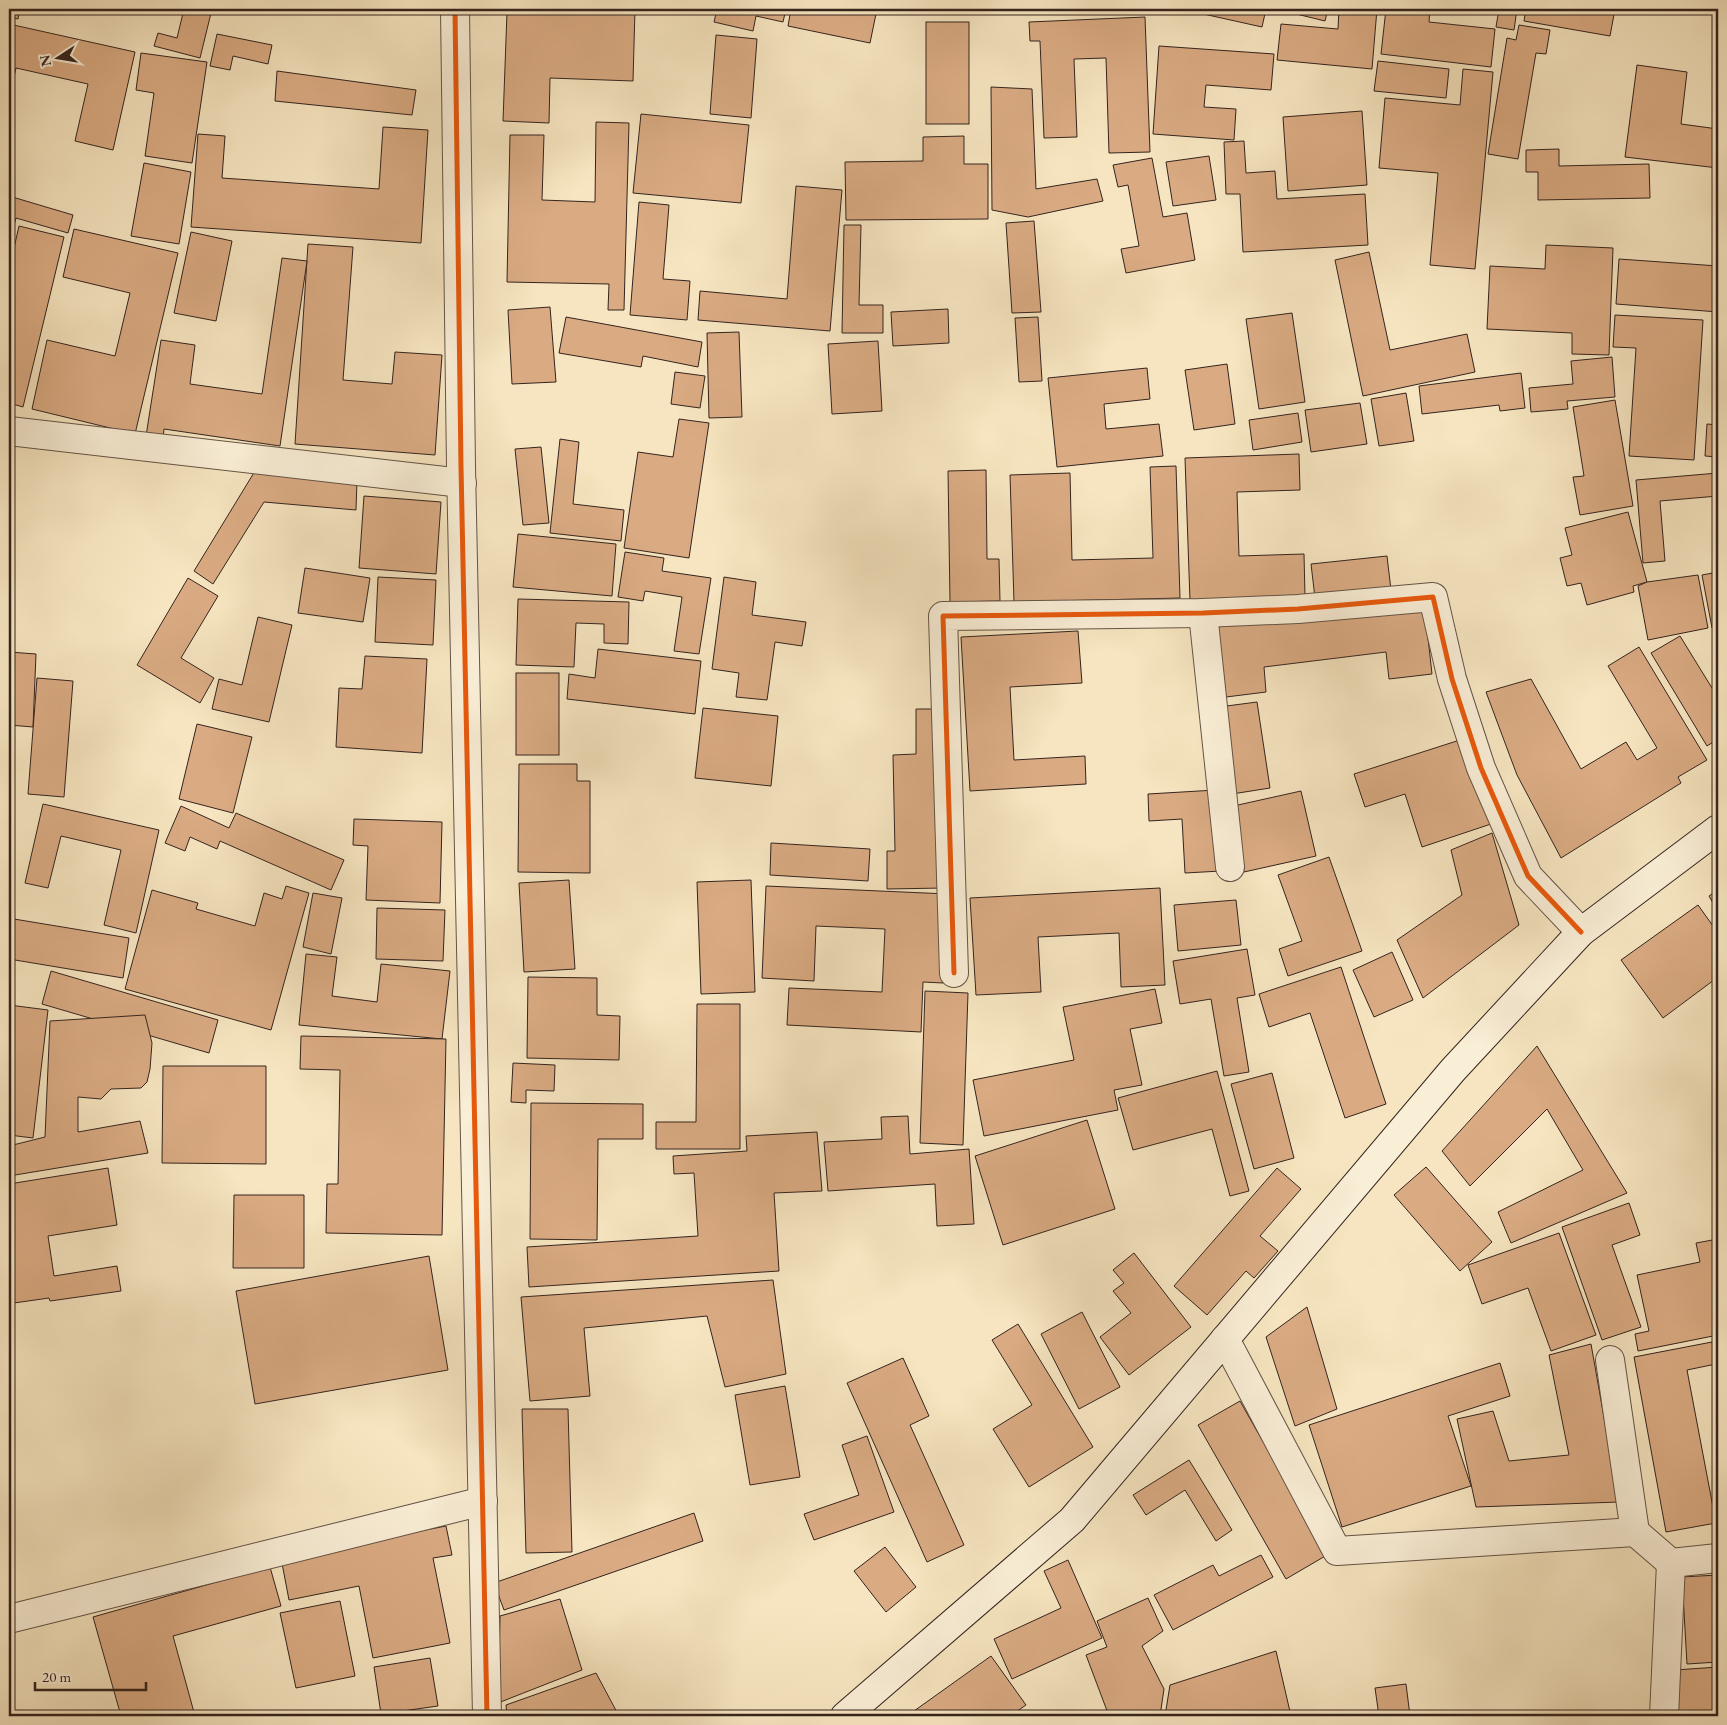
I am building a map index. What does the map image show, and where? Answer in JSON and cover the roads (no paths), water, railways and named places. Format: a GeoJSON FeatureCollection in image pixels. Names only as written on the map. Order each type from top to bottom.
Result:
{"type":"FeatureCollection","features":[{"type":"Feature","properties":{"kind":"street"},"geometry":{"type":"LineString","coordinates":[[455,9],[462,483],[487,1716]]}},
{"type":"Feature","properties":{"kind":"street"},"geometry":{"type":"LineString","coordinates":[[9,431],[462,483]]}},
{"type":"Feature","properties":{"kind":"street"},"geometry":{"type":"LineString","coordinates":[[954,973],[943,616],[1203,613],[1298,609],[1433,597],[1452,679],[1480,768],[1528,876],[1581,932]]}},
{"type":"Feature","properties":{"kind":"street"},"geometry":{"type":"LineString","coordinates":[[1203,613],[1230,867]]}},
{"type":"Feature","properties":{"kind":"street"},"geometry":{"type":"LineString","coordinates":[[845,1716],[1072,1520],[1453,1070],[1581,932],[1718,830]]}},
{"type":"Feature","properties":{"kind":"street"},"geometry":{"type":"LineString","coordinates":[[1225,1339],[1337,1551],[1635,1532]]}},
{"type":"Feature","properties":{"kind":"street"},"geometry":{"type":"LineString","coordinates":[[1610,1360],[1635,1532],[1671,1563],[1718,1558]]}},
{"type":"Feature","properties":{"kind":"street"},"geometry":{"type":"LineString","coordinates":[[9,1620],[482,1501]]}},
{"type":"Feature","properties":{"kind":"street"},"geometry":{"type":"LineString","coordinates":[[1664,1716],[1671,1563]]}}]}
